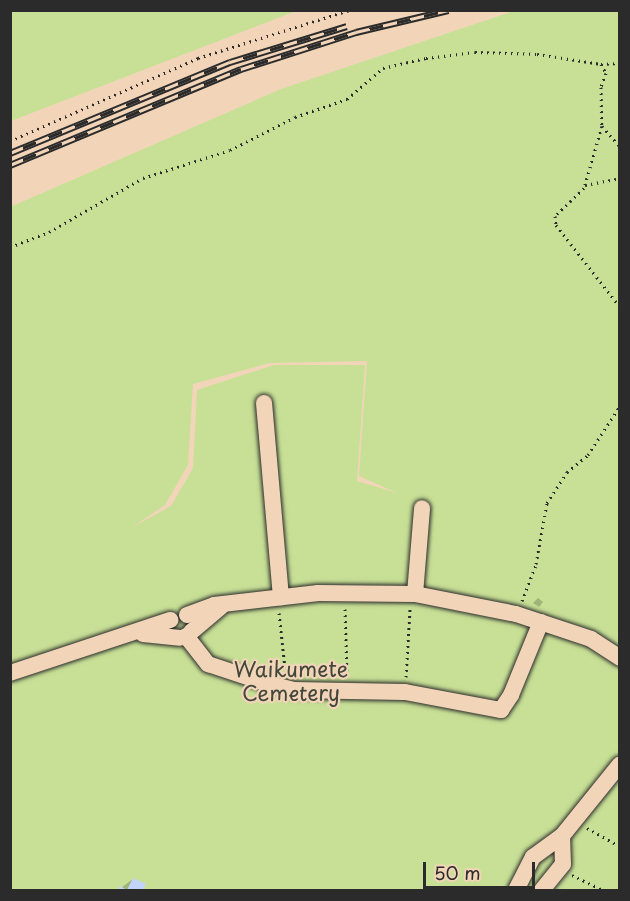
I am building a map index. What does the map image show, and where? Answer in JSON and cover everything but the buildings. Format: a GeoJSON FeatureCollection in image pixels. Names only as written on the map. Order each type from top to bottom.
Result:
{"type":"FeatureCollection","features":[{"type":"Feature","properties":{"kind":"lane"},"geometry":{"type":"LineString","coordinates":[[264,403],[279,599]]}},
{"type":"Feature","properties":{"kind":"lane"},"geometry":{"type":"LineString","coordinates":[[413,597],[422,508]]}},
{"type":"Feature","properties":{"kind":"lane"},"geometry":{"type":"LineString","coordinates":[[10,673],[170,620],[174,615],[187,615],[227,603],[318,593],[413,597],[516,614],[591,639],[620,658]]}},
{"type":"Feature","properties":{"kind":"lane"},"geometry":{"type":"LineString","coordinates":[[136,631],[186,635],[227,603]]}},
{"type":"Feature","properties":{"kind":"lane"},"geometry":{"type":"LineString","coordinates":[[186,635],[193,626],[187,615]]}},
{"type":"Feature","properties":{"kind":"lane"},"geometry":{"type":"LineString","coordinates":[[170,620],[170,632],[186,635],[208,664],[262,682],[293,690],[405,692],[501,710],[511,695],[541,622]]}},
{"type":"Feature","properties":{"kind":"lane"},"geometry":{"type":"LineString","coordinates":[[516,891],[534,857],[561,836],[620,764]]}},
{"type":"Feature","properties":{"kind":"lane"},"geometry":{"type":"LineString","coordinates":[[542,891],[562,864],[561,836]]}},
{"type":"Feature","properties":{"kind":"path"},"geometry":{"type":"LineString","coordinates":[[10,141],[198,58],[349,10]]}},
{"type":"Feature","properties":{"kind":"path"},"geometry":{"type":"LineString","coordinates":[[10,247],[49,232],[143,178],[230,150],[296,117],[347,99],[383,68],[476,52],[537,54],[601,64],[620,63]]}},
{"type":"Feature","properties":{"kind":"path"},"geometry":{"type":"LineString","coordinates":[[601,64],[606,73],[601,87],[602,126],[585,185],[555,216],[556,225],[620,307]]}},
{"type":"Feature","properties":{"kind":"path"},"geometry":{"type":"LineString","coordinates":[[602,126],[620,147]]}},
{"type":"Feature","properties":{"kind":"path"},"geometry":{"type":"LineString","coordinates":[[585,185],[620,178]]}},
{"type":"Feature","properties":{"kind":"path"},"geometry":{"type":"LineString","coordinates":[[516,614],[536,564],[547,503],[567,472],[588,455],[620,405]]}},
{"type":"Feature","properties":{"kind":"path"},"geometry":{"type":"LineString","coordinates":[[405,688],[413,597]]}},
{"type":"Feature","properties":{"kind":"path"},"geometry":{"type":"LineString","coordinates":[[344,598],[346,686]]}},
{"type":"Feature","properties":{"kind":"path"},"geometry":{"type":"LineString","coordinates":[[279,599],[285,668]]}},
{"type":"Feature","properties":{"kind":"path"},"geometry":{"type":"LineString","coordinates":[[578,823],[620,846]]}},
{"type":"Feature","properties":{"kind":"path"},"geometry":{"type":"LineString","coordinates":[[567,872],[603,891]]}},
{"type":"Feature","properties":{"kind":"green space"},"geometry":{"type":"Polygon","coordinates":[[[11,10],[296,10],[296,11],[11,121],[11,10]]]}},
{"type":"Feature","properties":{"kind":"green space","name":"Waikumete Cemetery"},"geometry":{"type":"Polygon","coordinates":[[[514,11],[619,11],[619,890],[11,890],[10,207],[281,89],[514,11]],[[367,361],[270,363],[193,384],[188,465],[165,505],[131,528],[171,506],[193,468],[197,390],[274,365],[365,365],[357,481],[397,493],[359,476],[367,361]]]}},
{"type":"Feature","properties":{"kind":"railway"},"geometry":{"type":"LineString","coordinates":[[10,165],[241,69],[356,32],[448,10]]}},
{"type":"Feature","properties":{"kind":"railway"},"geometry":{"type":"LineString","coordinates":[[10,153],[230,62],[347,26]]}}]}
